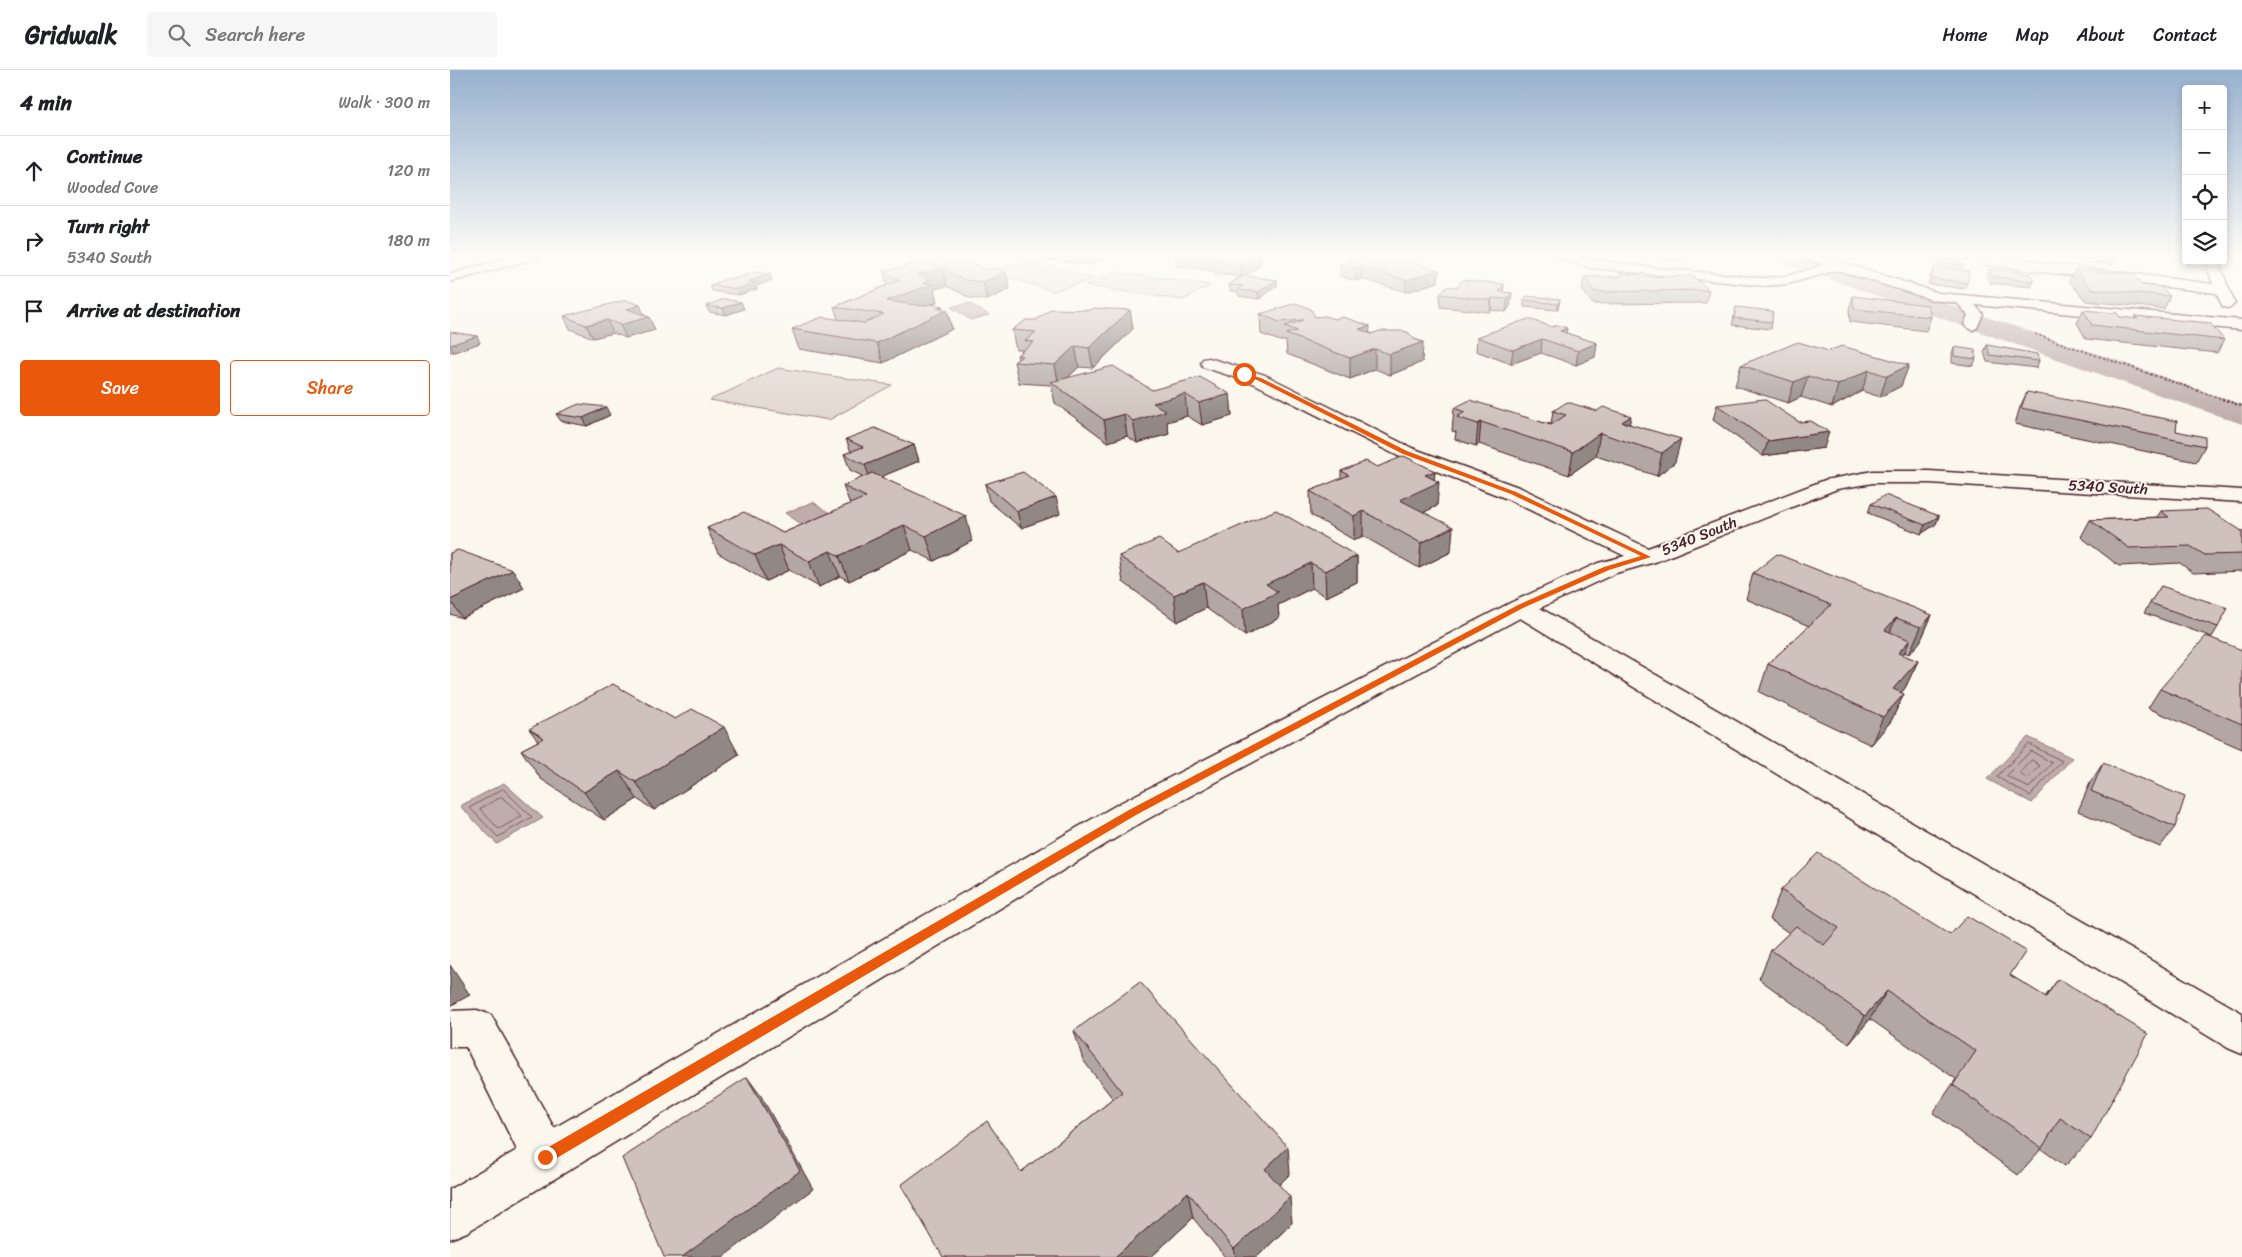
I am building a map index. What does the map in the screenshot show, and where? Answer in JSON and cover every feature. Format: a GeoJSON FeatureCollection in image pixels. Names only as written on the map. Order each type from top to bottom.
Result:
{"type":"FeatureCollection","features":[{"type":"Feature","properties":{"kind":"street"},"geometry":{"type":"LineString","coordinates":[[1969,310],[1974,319]]}},
{"type":"Feature","properties":{"kind":"street"},"geometry":{"type":"LineString","coordinates":[[2077,310],[2239,325]]}},
{"type":"Feature","properties":{"kind":"street"},"geometry":{"type":"LineString","coordinates":[[2232,310],[2239,325]]}},
{"type":"Feature","properties":{"kind":"street"},"geometry":{"type":"LineString","coordinates":[[1209,363],[1259,379],[1405,452],[1514,493],[1647,557]]}},
{"type":"Feature","properties":{"kind":"street","name":"5340 South"},"geometry":{"type":"LineString","coordinates":[[450,1215],[545,1157],[1132,812],[1521,607],[1607,568],[1647,557],[1832,484],[1872,477],[1939,478],[2242,496]]}},
{"type":"Feature","properties":{"kind":"street"},"geometry":{"type":"LineString","coordinates":[[1521,607],[2242,1034]]}},
{"type":"Feature","properties":{"kind":"street"},"geometry":{"type":"LineString","coordinates":[[450,1030],[477,1028],[545,1157]]}},
{"type":"Feature","properties":{"kind":"path"},"geometry":{"type":"LineString","coordinates":[[1974,319],[2242,406]]}},
{"type":"Feature","properties":{"kind":"shaded area"},"geometry":{"type":"Polygon","coordinates":[[[778,368],[892,385],[829,420],[710,400],[778,368]]]}},
{"type":"Feature","properties":{"kind":"water"},"geometry":{"type":"Polygon","coordinates":[[[956,310],[981,310],[989,315],[971,320],[956,310]]]}},
{"type":"Feature","properties":{"kind":"water"},"geometry":{"type":"Polygon","coordinates":[[[813,502],[844,522],[815,533],[785,513],[813,502]]]}},
{"type":"Feature","properties":{"kind":"water"},"geometry":{"type":"Polygon","coordinates":[[[2028,737],[2072,758],[2032,803],[1987,779],[2028,737]]]}},
{"type":"Feature","properties":{"kind":"water"},"geometry":{"type":"Polygon","coordinates":[[[504,783],[543,818],[497,844],[460,806],[504,783]]]}},
{"type":"Feature","properties":{"kind":"building"},"geometry":{"type":"Polygon","coordinates":[[[586,310],[631,310],[649,317],[620,325],[607,320],[586,325],[564,316],[586,310]]]}},
{"type":"Feature","properties":{"kind":"building"},"geometry":{"type":"Polygon","coordinates":[[[858,310],[946,310],[877,343],[792,329],[822,317],[864,323],[884,314],[858,310]]]}},
{"type":"Feature","properties":{"kind":"building"},"geometry":{"type":"Polygon","coordinates":[[[1049,310],[1130,310],[1089,348],[1075,346],[1055,365],[1014,362],[1022,356],[1017,355],[1034,342],[1025,341],[1036,332],[1012,330],[1026,320],[1036,320],[1049,310]]]}},
{"type":"Feature","properties":{"kind":"building"},"geometry":{"type":"Polygon","coordinates":[[[1272,310],[1312,310],[1315,317],[1325,316],[1334,319],[1343,317],[1370,326],[1359,329],[1371,334],[1379,331],[1404,331],[1409,333],[1414,339],[1423,342],[1390,354],[1375,349],[1350,358],[1286,334],[1297,331],[1285,326],[1303,320],[1279,322],[1260,314],[1272,310]]]}},
{"type":"Feature","properties":{"kind":"building"},"geometry":{"type":"Polygon","coordinates":[[[1735,310],[1773,311],[1772,322],[1734,318],[1735,310]]]}},
{"type":"Feature","properties":{"kind":"building"},"geometry":{"type":"Polygon","coordinates":[[[1867,310],[1929,310],[1931,317],[1867,310]]]}},
{"type":"Feature","properties":{"kind":"building"},"geometry":{"type":"Polygon","coordinates":[[[2083,310],[2117,313],[2120,317],[2138,319],[2135,316],[2210,323],[2224,340],[2092,325],[2083,310]]]}},
{"type":"Feature","properties":{"kind":"building"},"geometry":{"type":"Polygon","coordinates":[[[1528,319],[1553,327],[1557,325],[1567,328],[1560,331],[1597,343],[1578,351],[1542,339],[1513,350],[1477,337],[1528,319]]]}},
{"type":"Feature","properties":{"kind":"building"},"geometry":{"type":"Polygon","coordinates":[[[450,332],[477,336],[450,345],[450,332]]]}},
{"type":"Feature","properties":{"kind":"building"},"geometry":{"type":"Polygon","coordinates":[[[1798,342],[1829,351],[1842,346],[1909,365],[1887,376],[1869,370],[1838,385],[1808,376],[1794,382],[1741,365],[1798,342]]]}},
{"type":"Feature","properties":{"kind":"building"},"geometry":{"type":"Polygon","coordinates":[[[1987,345],[2037,354],[2039,361],[1990,355],[1987,345]]]}},
{"type":"Feature","properties":{"kind":"building"},"geometry":{"type":"Polygon","coordinates":[[[1954,347],[1975,350],[1976,359],[1954,356],[1954,347]]]}},
{"type":"Feature","properties":{"kind":"building"},"geometry":{"type":"Polygon","coordinates":[[[1113,366],[1152,390],[1200,377],[1230,394],[1199,403],[1185,394],[1153,403],[1166,411],[1133,421],[1124,414],[1104,420],[1051,382],[1113,366]]]}},
{"type":"Feature","properties":{"kind":"building"},"geometry":{"type":"Polygon","coordinates":[[[2027,392],[2177,421],[2176,431],[2205,437],[2205,446],[2021,408],[2027,392]]]}},
{"type":"Feature","properties":{"kind":"building"},"geometry":{"type":"Polygon","coordinates":[[[1764,399],[1799,422],[1811,421],[1829,432],[1768,441],[1717,405],[1764,399]]]}},
{"type":"Feature","properties":{"kind":"building"},"geometry":{"type":"Polygon","coordinates":[[[1470,400],[1551,425],[1566,415],[1553,411],[1567,402],[1597,411],[1603,407],[1631,416],[1622,422],[1681,439],[1662,453],[1600,433],[1573,452],[1481,422],[1478,424],[1457,417],[1465,412],[1454,408],[1470,400]]]}},
{"type":"Feature","properties":{"kind":"building"},"geometry":{"type":"Polygon","coordinates":[[[579,404],[606,407],[583,418],[556,414],[579,404]]]}},
{"type":"Feature","properties":{"kind":"building"},"geometry":{"type":"Polygon","coordinates":[[[875,428],[914,445],[865,465],[844,454],[863,447],[846,439],[875,428]]]}},
{"type":"Feature","properties":{"kind":"building"},"geometry":{"type":"Polygon","coordinates":[[[1404,456],[1435,471],[1425,475],[1439,482],[1400,500],[1453,527],[1421,543],[1363,511],[1354,516],[1310,491],[1349,475],[1341,471],[1366,461],[1377,467],[1404,456]]]}},
{"type":"Feature","properties":{"kind":"building"},"geometry":{"type":"Polygon","coordinates":[[[1023,472],[1056,497],[1017,511],[985,484],[1023,472]]]}},
{"type":"Feature","properties":{"kind":"building"},"geometry":{"type":"Polygon","coordinates":[[[872,473],[966,516],[926,536],[904,525],[839,556],[830,551],[809,561],[779,545],[755,555],[707,528],[744,512],[783,533],[866,497],[843,486],[872,473]]]}},
{"type":"Feature","properties":{"kind":"building"},"geometry":{"type":"Polygon","coordinates":[[[1885,495],[1939,516],[1925,525],[1871,504],[1885,495]]]}},
{"type":"Feature","properties":{"kind":"building"},"geometry":{"type":"Polygon","coordinates":[[[2207,509],[2242,531],[2242,554],[2205,555],[2190,546],[2129,548],[2090,520],[2169,517],[2161,511],[2207,509]]]}},
{"type":"Feature","properties":{"kind":"building"},"geometry":{"type":"Polygon","coordinates":[[[1276,510],[1357,556],[1325,571],[1311,563],[1266,584],[1278,592],[1243,609],[1203,582],[1174,595],[1119,556],[1159,539],[1178,553],[1276,510]]]}},
{"type":"Feature","properties":{"kind":"building"},"geometry":{"type":"Polygon","coordinates":[[[458,550],[513,570],[450,600],[450,553],[458,550]]]}},
{"type":"Feature","properties":{"kind":"building"},"geometry":{"type":"Polygon","coordinates":[[[1777,554],[1932,615],[1921,627],[1896,618],[1885,630],[1910,640],[1898,653],[1918,661],[1893,689],[1904,694],[1883,717],[1768,664],[1831,605],[1753,573],[1777,554]]]}},
{"type":"Feature","properties":{"kind":"building"},"geometry":{"type":"Polygon","coordinates":[[[2161,586],[2228,608],[2218,627],[2150,603],[2161,586]]]}},
{"type":"Feature","properties":{"kind":"building"},"geometry":{"type":"Polygon","coordinates":[[[2206,636],[2242,650],[2242,724],[2160,689],[2206,636]]]}},
{"type":"Feature","properties":{"kind":"building"},"geometry":{"type":"Polygon","coordinates":[[[613,684],[675,719],[692,709],[724,727],[636,782],[619,771],[584,792],[521,750],[544,738],[529,729],[613,684]]]}},
{"type":"Feature","properties":{"kind":"building"},"geometry":{"type":"Polygon","coordinates":[[[2103,763],[2185,797],[2175,827],[2091,791],[2103,763]]]}},
{"type":"Feature","properties":{"kind":"building"},"geometry":{"type":"Polygon","coordinates":[[[1818,853],[1950,935],[1967,916],[2026,951],[2010,975],[2046,997],[2058,979],[2148,1034],[2091,1139],[2060,1118],[2042,1148],[1953,1085],[1976,1051],[1887,991],[1865,1016],[1771,950],[1796,926],[1824,945],[1839,928],[1781,890],[1818,853]]]}},
{"type":"Feature","properties":{"kind":"building"},"geometry":{"type":"Polygon","coordinates":[[[1140,982],[1288,1147],[1265,1169],[1290,1197],[1234,1249],[1188,1192],[1115,1257],[943,1257],[901,1185],[987,1121],[1021,1172],[1122,1092],[1074,1031],[1140,982]]]}},
{"type":"Feature","properties":{"kind":"building"},"geometry":{"type":"Polygon","coordinates":[[[747,1077],[800,1171],[682,1257],[664,1257],[622,1158],[747,1077]]]}},
{"type":"Feature","properties":{"kind":"waterway"},"geometry":{"type":"LineString","coordinates":[[1943,310],[2107,366],[2242,415]]}},
{"type":"Feature","properties":{"kind":"route"},"geometry":{"type":"LineString","coordinates":[[545,1157],[1132,812],[1521,607],[1607,568],[1647,557],[1514,493],[1427,462],[1259,379],[1244,374]]}}]}
